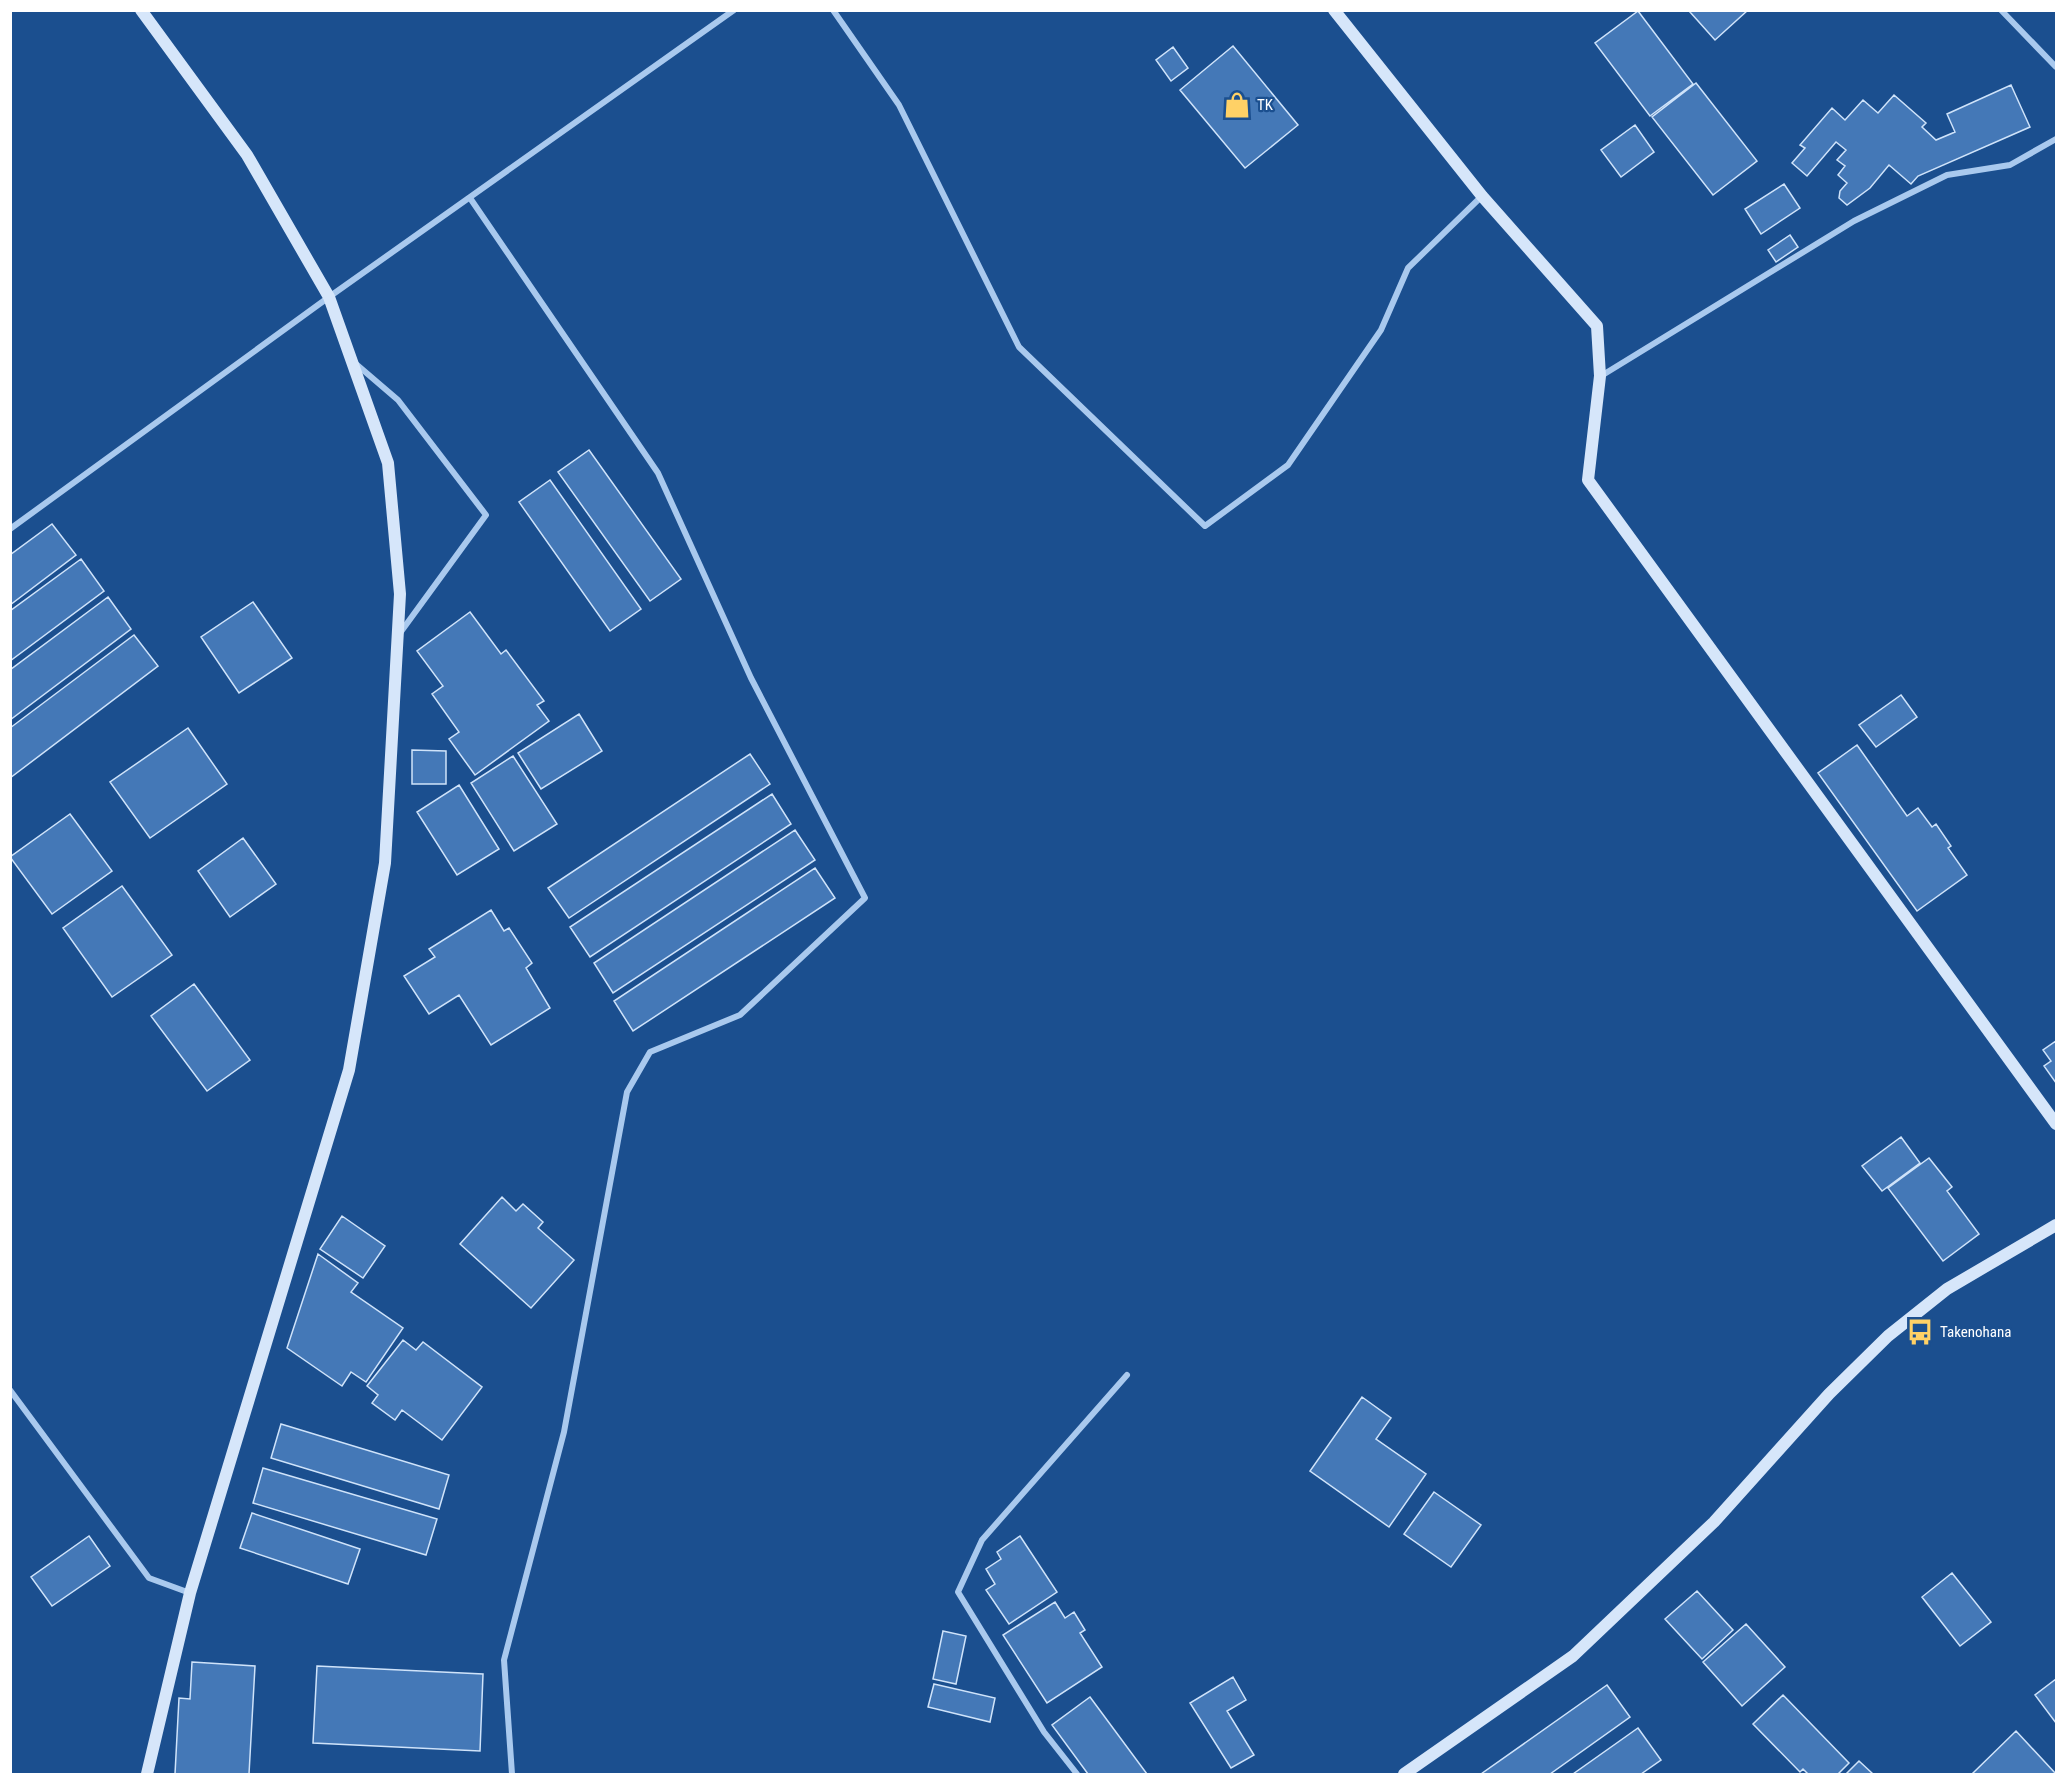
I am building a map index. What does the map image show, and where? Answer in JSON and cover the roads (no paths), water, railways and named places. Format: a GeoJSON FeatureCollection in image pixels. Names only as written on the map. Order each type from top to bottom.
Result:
{"type":"FeatureCollection","features":[{"type":"Feature","properties":{"kind":"street"},"geometry":{"type":"LineString","coordinates":[[141,10],[247,155],[329,297],[388,463],[400,594],[385,863],[349,1070],[190,1593],[147,1774]]}},
{"type":"Feature","properties":{"kind":"street"},"geometry":{"type":"LineString","coordinates":[[10,529],[329,297],[734,10]]}},
{"type":"Feature","properties":{"kind":"street"},"geometry":{"type":"LineString","coordinates":[[833,10],[898,105],[1019,347],[1205,526],[1288,465],[1381,330],[1408,268],[1482,196]]}},
{"type":"Feature","properties":{"kind":"street"},"geometry":{"type":"LineString","coordinates":[[1334,10],[1482,196],[1597,326],[1600,376],[1588,480],[2056,1124]]}},
{"type":"Feature","properties":{"kind":"street"},"geometry":{"type":"LineString","coordinates":[[2001,10],[2056,67]]}},
{"type":"Feature","properties":{"kind":"street"},"geometry":{"type":"LineString","coordinates":[[1600,376],[1854,221],[1947,175],[2010,165],[2056,140]]}},
{"type":"Feature","properties":{"kind":"street"},"geometry":{"type":"LineString","coordinates":[[470,198],[658,473],[752,678],[865,898],[740,1014],[650,1052],[627,1092],[564,1432],[504,1660],[512,1774]]}},
{"type":"Feature","properties":{"kind":"street"},"geometry":{"type":"LineString","coordinates":[[351,360],[398,400],[486,515],[398,636]]}},
{"type":"Feature","properties":{"kind":"street"},"geometry":{"type":"LineString","coordinates":[[1404,1774],[1573,1656],[1714,1521],[1829,1394],[1888,1336],[1947,1289],[2056,1225]]}},
{"type":"Feature","properties":{"kind":"street"},"geometry":{"type":"LineString","coordinates":[[1077,1774],[1044,1732],[958,1592],[982,1540],[1127,1375]]}},
{"type":"Feature","properties":{"kind":"street"},"geometry":{"type":"LineString","coordinates":[[10,1390],[149,1578],[190,1593]]}},
{"type":"Feature","properties":{"kind":"place","name":"TK"},"geometry":{"type":"Point","coordinates":[1237,105]}},
{"type":"Feature","properties":{"kind":"place","name":"Takenohana"},"geometry":{"type":"Point","coordinates":[1920,1332]}}]}
